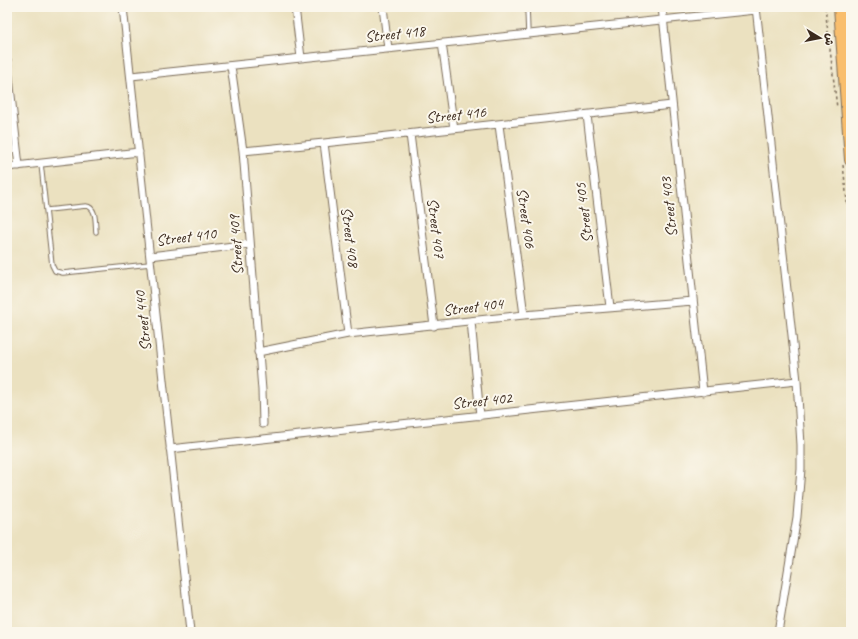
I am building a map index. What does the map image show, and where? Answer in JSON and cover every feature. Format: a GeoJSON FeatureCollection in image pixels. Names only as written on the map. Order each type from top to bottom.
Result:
{"type":"FeatureCollection","features":[{"type":"Feature","properties":{"kind":"highway"},"geometry":{"type":"LineString","coordinates":[[840,7],[851,160]]}},
{"type":"Feature","properties":{"kind":"highway"},"geometry":{"type":"LineString","coordinates":[[845,7],[851,54]]}},
{"type":"Feature","properties":{"kind":"street","name":"Street 440"},"geometry":{"type":"LineString","coordinates":[[123,7],[190,632]]}},
{"type":"Feature","properties":{"kind":"street"},"geometry":{"type":"LineString","coordinates":[[295,7],[301,58]]}},
{"type":"Feature","properties":{"kind":"street"},"geometry":{"type":"LineString","coordinates":[[383,7],[388,49]]}},
{"type":"Feature","properties":{"kind":"street","name":"Street 403"},"geometry":{"type":"LineString","coordinates":[[662,7],[662,20],[702,392]]}},
{"type":"Feature","properties":{"kind":"street","name":"Street 418"},"geometry":{"type":"LineString","coordinates":[[131,76],[662,20],[756,8]]}},
{"type":"Feature","properties":{"kind":"street"},"geometry":{"type":"LineString","coordinates":[[756,8],[797,381],[801,445],[800,493],[794,540],[778,632]]}},
{"type":"Feature","properties":{"kind":"street"},"geometry":{"type":"LineString","coordinates":[[442,43],[454,129]]}},
{"type":"Feature","properties":{"kind":"street"},"geometry":{"type":"LineString","coordinates":[[7,60],[19,166]]}},
{"type":"Feature","properties":{"kind":"street","name":"Street 409"},"geometry":{"type":"LineString","coordinates":[[231,66],[243,150],[262,390],[263,424]]}},
{"type":"Feature","properties":{"kind":"street","name":"Street 416"},"geometry":{"type":"LineString","coordinates":[[243,150],[499,125],[672,105]]}},
{"type":"Feature","properties":{"kind":"street","name":"Street 405"},"geometry":{"type":"LineString","coordinates":[[587,115],[610,307]]}},
{"type":"Feature","properties":{"kind":"street","name":"Street 406"},"geometry":{"type":"LineString","coordinates":[[499,125],[524,315]]}},
{"type":"Feature","properties":{"kind":"street","name":"Street 407"},"geometry":{"type":"LineString","coordinates":[[410,134],[434,326]]}},
{"type":"Feature","properties":{"kind":"street","name":"Street 408"},"geometry":{"type":"LineString","coordinates":[[324,143],[348,334]]}},
{"type":"Feature","properties":{"kind":"street"},"geometry":{"type":"LineString","coordinates":[[7,167],[139,152]]}},
{"type":"Feature","properties":{"kind":"street","name":"Street 410"},"geometry":{"type":"LineString","coordinates":[[150,260],[250,244]]}},
{"type":"Feature","properties":{"kind":"street","name":"Street 404"},"geometry":{"type":"LineString","coordinates":[[258,352],[348,334],[434,326],[524,315],[693,301]]}},
{"type":"Feature","properties":{"kind":"street"},"geometry":{"type":"LineString","coordinates":[[471,321],[480,416]]}},
{"type":"Feature","properties":{"kind":"street","name":"Street 402"},"geometry":{"type":"LineString","coordinates":[[170,449],[797,381]]}},
{"type":"Feature","properties":{"kind":"lane"},"geometry":{"type":"LineString","coordinates":[[527,7],[528,34]]}},
{"type":"Feature","properties":{"kind":"lane"},"geometry":{"type":"LineString","coordinates":[[41,164],[52,265],[55,271],[63,273],[150,260]]}},
{"type":"Feature","properties":{"kind":"lane"},"geometry":{"type":"LineString","coordinates":[[47,210],[90,206],[94,211],[96,232]]}}]}
